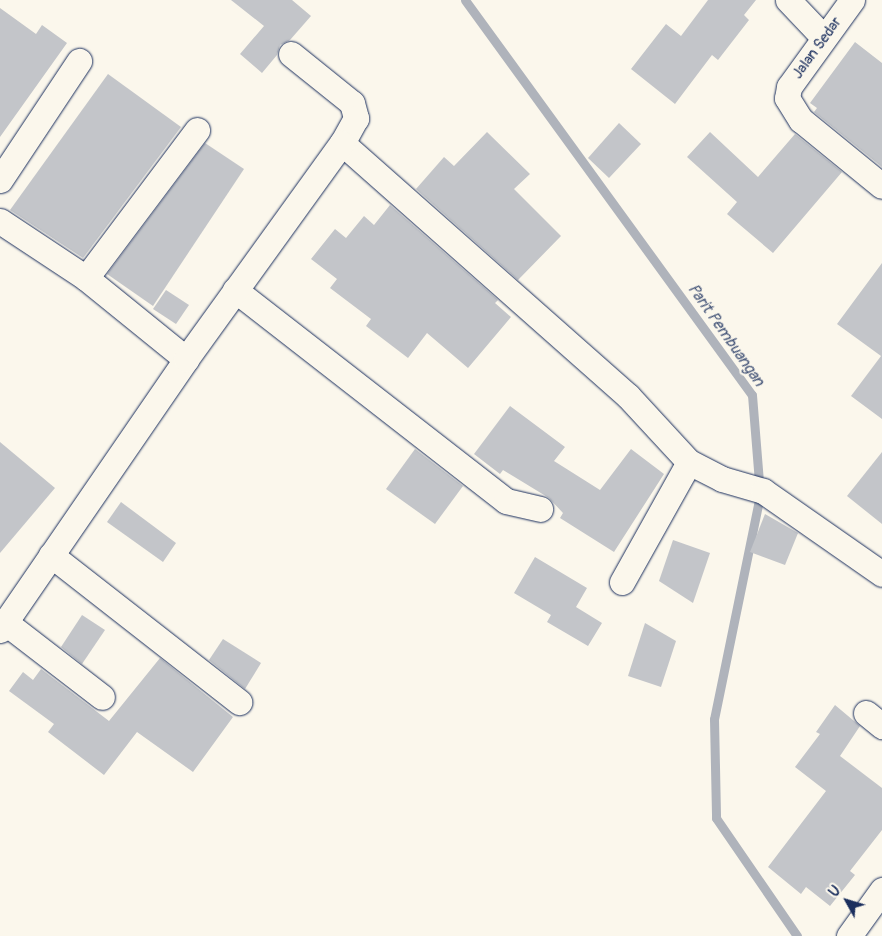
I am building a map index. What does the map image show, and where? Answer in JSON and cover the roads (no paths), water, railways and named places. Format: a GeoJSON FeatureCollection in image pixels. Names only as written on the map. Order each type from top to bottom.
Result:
{"type":"FeatureCollection","features":[{"type":"Feature","properties":{"kind":"street"},"geometry":{"type":"LineString","coordinates":[[788,0],[824,38]]}},
{"type":"Feature","properties":{"kind":"street","name":"Jalan Sedar"},"geometry":{"type":"LineString","coordinates":[[852,0],[789,87],[787,98],[801,120],[882,186]]}},
{"type":"Feature","properties":{"kind":"street"},"geometry":{"type":"LineString","coordinates":[[102,697],[3,626],[186,358],[342,143],[356,118],[352,103],[291,54]]}},
{"type":"Feature","properties":{"kind":"street"},"geometry":{"type":"LineString","coordinates":[[0,180],[79,61]]}},
{"type":"Feature","properties":{"kind":"street"},"geometry":{"type":"LineString","coordinates":[[86,278],[197,130]]}},
{"type":"Feature","properties":{"kind":"street"},"geometry":{"type":"LineString","coordinates":[[342,143],[628,396],[689,462],[722,479],[763,491],[882,574]]}},
{"type":"Feature","properties":{"kind":"street"},"geometry":{"type":"LineString","coordinates":[[0,221],[86,278],[186,358]]}},
{"type":"Feature","properties":{"kind":"street"},"geometry":{"type":"LineString","coordinates":[[236,290],[506,501],[540,509]]}},
{"type":"Feature","properties":{"kind":"street"},"geometry":{"type":"LineString","coordinates":[[622,582],[689,462]]}},
{"type":"Feature","properties":{"kind":"street"},"geometry":{"type":"LineString","coordinates":[[51,555],[239,702]]}},
{"type":"Feature","properties":{"kind":"street"},"geometry":{"type":"LineString","coordinates":[[849,936],[882,890]]}},
{"type":"Feature","properties":{"kind":"waterway","name":"Parit Pembuangan"},"geometry":{"type":"LineString","coordinates":[[465,0],[752,395],[760,495],[714,719],[716,818],[797,936]]}}]}
